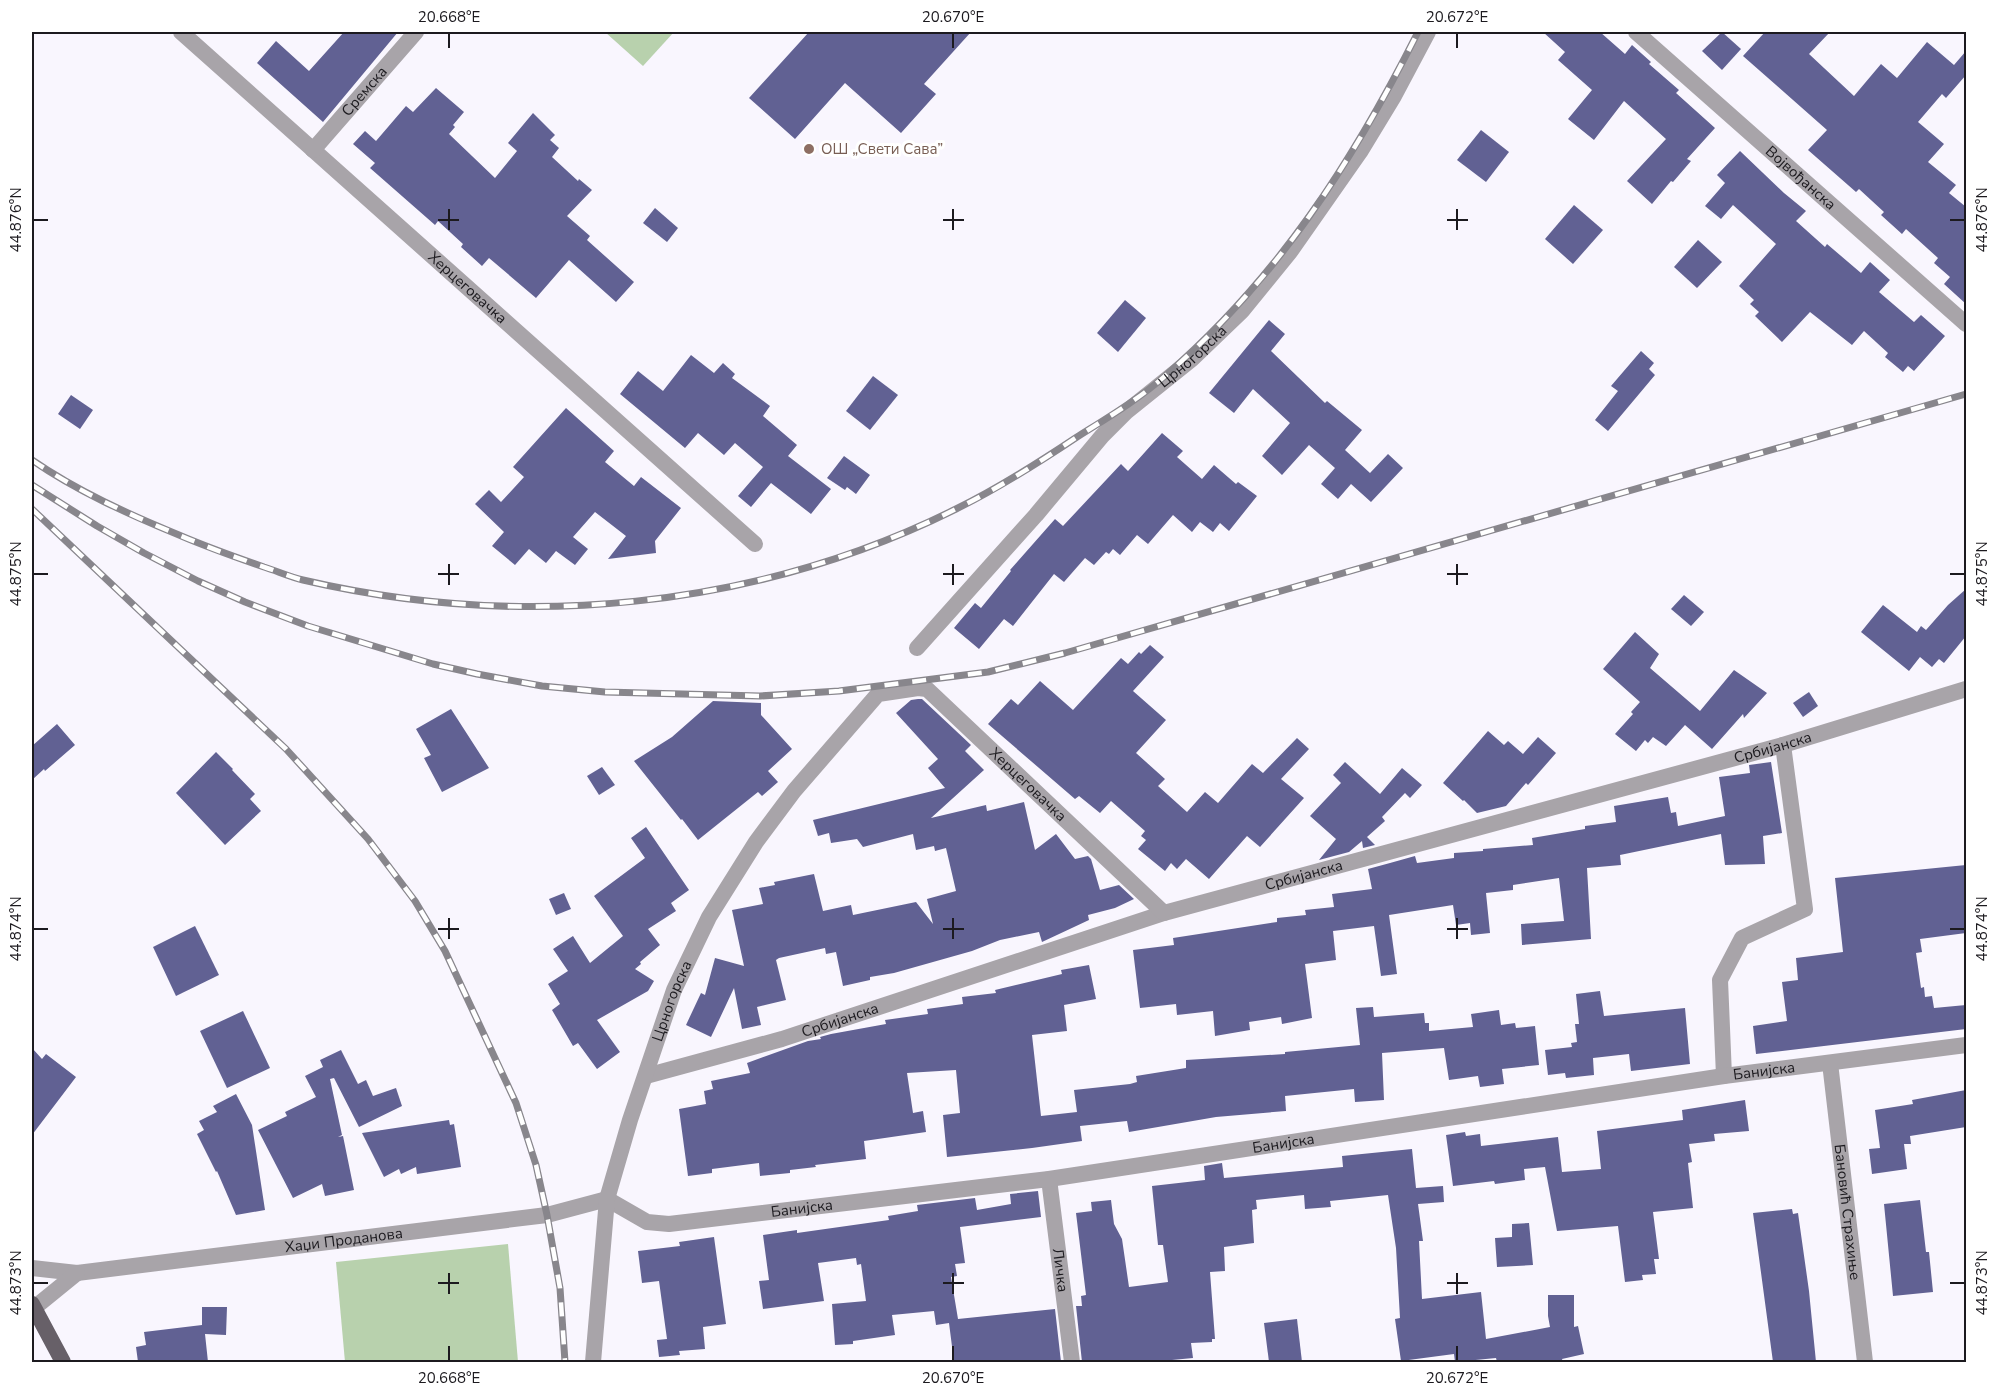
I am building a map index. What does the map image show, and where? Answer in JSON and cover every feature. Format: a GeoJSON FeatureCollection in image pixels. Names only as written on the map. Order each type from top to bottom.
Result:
{"type":"FeatureCollection","features":[{"type":"Feature","properties":{"kind":"main road"},"geometry":{"type":"LineString","coordinates":[[33,1306],[63,1362]]}},
{"type":"Feature","properties":{"kind":"street","name":"Херцеговачка"},"geometry":{"type":"LineString","coordinates":[[181,32],[755,544]]}},
{"type":"Feature","properties":{"kind":"street","name":"Сремска"},"geometry":{"type":"LineString","coordinates":[[313,150],[416,32]]}},
{"type":"Feature","properties":{"kind":"street","name":"Црногорска"},"geometry":{"type":"LineString","coordinates":[[917,648],[1125,411],[1192,359],[1242,311],[1290,252],[1355,161],[1394,96],[1428,32]]}},
{"type":"Feature","properties":{"kind":"street","name":"Војвођанска"},"geometry":{"type":"LineString","coordinates":[[1636,32],[1966,324]]}},
{"type":"Feature","properties":{"kind":"street","name":"Херцеговачка"},"geometry":{"type":"LineString","coordinates":[[878,694],[918,688],[927,689],[1164,913]]}},
{"type":"Feature","properties":{"kind":"street","name":"Србијанска"},"geometry":{"type":"LineString","coordinates":[[646,1076],[782,1039],[1164,913],[1783,745],[1966,689]]}},
{"type":"Feature","properties":{"kind":"street","name":"Црногорска"},"geometry":{"type":"LineString","coordinates":[[593,1362],[607,1199],[630,1120],[674,990],[709,917],[756,842],[794,790],[878,694]]}},
{"type":"Feature","properties":{"kind":"street"},"geometry":{"type":"LineString","coordinates":[[1724,1076],[1720,980],[1742,938],[1804,909],[1783,745]]}},
{"type":"Feature","properties":{"kind":"street","name":"Банијска"},"geometry":{"type":"LineString","coordinates":[[607,1199],[647,1222],[669,1224],[1049,1179],[1724,1076],[1966,1045]]}},
{"type":"Feature","properties":{"kind":"street","name":"Бановић Страхиње"},"geometry":{"type":"LineString","coordinates":[[1830,1063],[1865,1362]]}},
{"type":"Feature","properties":{"kind":"street","name":"Личка"},"geometry":{"type":"LineString","coordinates":[[1049,1179],[1072,1362]]}},
{"type":"Feature","properties":{"kind":"street","name":"Хаџи Проданова"},"geometry":{"type":"LineString","coordinates":[[32,1268],[77,1273],[547,1215],[607,1199]]}},
{"type":"Feature","properties":{"kind":"street"},"geometry":{"type":"LineString","coordinates":[[33,1306],[77,1273]]}},
{"type":"Feature","properties":{"kind":"green space"},"geometry":{"type":"Polygon","coordinates":[[[605,32],[674,32],[643,66],[605,32]]]}},
{"type":"Feature","properties":{"kind":"green space"},"geometry":{"type":"Polygon","coordinates":[[[508,1244],[518,1362],[345,1362],[336,1262],[508,1244]]]}},
{"type":"Feature","properties":{"kind":"building"},"geometry":{"type":"Polygon","coordinates":[[[344,32],[398,32],[323,122],[257,63],[276,41],[309,71],[344,32]]]}},
{"type":"Feature","properties":{"kind":"building"},"geometry":{"type":"Polygon","coordinates":[[[809,32],[971,32],[924,84],[936,94],[901,133],[845,83],[795,139],[749,98],[809,32]]]}},
{"type":"Feature","properties":{"kind":"building"},"geometry":{"type":"Polygon","coordinates":[[[1543,32],[1600,32],[1625,54],[1632,45],[1651,62],[1649,64],[1679,90],[1676,93],[1715,128],[1687,159],[1691,161],[1652,204],[1627,181],[1666,139],[1624,101],[1594,140],[1568,119],[1592,90],[1558,60],[1565,52],[1543,32]]]}},
{"type":"Feature","properties":{"kind":"building"},"geometry":{"type":"Polygon","coordinates":[[[1722,32],[1741,49],[1722,70],[1702,51],[1722,32]]]}},
{"type":"Feature","properties":{"kind":"building"},"geometry":{"type":"Polygon","coordinates":[[[1765,32],[1830,32],[1809,54],[1854,96],[1881,64],[1897,78],[1927,42],[1954,65],[1966,51],[1966,75],[1946,98],[1942,94],[1918,122],[1944,144],[1928,162],[1956,185],[1949,193],[1966,207],[1966,304],[1944,284],[1950,277],[1934,263],[1938,258],[1906,229],[1902,234],[1881,215],[1884,212],[1859,189],[1856,192],[1808,150],[1827,130],[1743,56],[1765,32]]]}},
{"type":"Feature","properties":{"kind":"building"},"geometry":{"type":"Polygon","coordinates":[[[436,88],[464,112],[449,134],[495,178],[517,151],[508,143],[533,113],[555,135],[550,140],[559,148],[552,157],[578,181],[579,179],[592,190],[567,216],[590,236],[587,240],[634,282],[616,302],[569,260],[536,298],[489,258],[482,266],[438,221],[435,225],[370,168],[375,163],[353,144],[365,131],[376,141],[406,106],[413,112],[436,88]]]}},
{"type":"Feature","properties":{"kind":"building"},"geometry":{"type":"Polygon","coordinates":[[[1481,130],[1509,152],[1486,182],[1457,160],[1481,130]]]}},
{"type":"Feature","properties":{"kind":"building"},"geometry":{"type":"Polygon","coordinates":[[[1740,151],[1806,211],[1796,221],[1825,247],[1827,244],[1861,273],[1870,262],[1890,280],[1879,292],[1914,322],[1921,315],[1945,336],[1914,371],[1908,366],[1903,372],[1885,357],[1888,353],[1864,331],[1852,345],[1810,312],[1782,342],[1755,316],[1759,312],[1750,304],[1754,300],[1739,286],[1776,244],[1733,205],[1721,219],[1705,206],[1725,183],[1717,175],[1740,151]]]}},
{"type":"Feature","properties":{"kind":"building"},"geometry":{"type":"Polygon","coordinates":[[[1574,205],[1603,230],[1573,264],[1545,239],[1574,205]]]}},
{"type":"Feature","properties":{"kind":"building"},"geometry":{"type":"Polygon","coordinates":[[[655,208],[678,228],[667,242],[643,223],[655,208]]]}},
{"type":"Feature","properties":{"kind":"building"},"geometry":{"type":"Polygon","coordinates":[[[1698,240],[1722,262],[1697,288],[1674,267],[1698,240]]]}},
{"type":"Feature","properties":{"kind":"building"},"geometry":{"type":"Polygon","coordinates":[[[1125,300],[1146,318],[1118,352],[1097,333],[1125,300]]]}},
{"type":"Feature","properties":{"kind":"building"},"geometry":{"type":"Polygon","coordinates":[[[1269,320],[1285,334],[1271,351],[1325,403],[1327,401],[1362,430],[1345,450],[1370,473],[1388,454],[1403,468],[1371,502],[1351,484],[1338,499],[1321,484],[1335,468],[1309,445],[1282,475],[1262,456],[1290,423],[1253,389],[1234,413],[1209,393],[1269,320]]]}},
{"type":"Feature","properties":{"kind":"building"},"geometry":{"type":"Polygon","coordinates":[[[1641,351],[1654,363],[1649,369],[1655,375],[1608,431],[1595,420],[1618,391],[1611,386],[1641,351]]]}},
{"type":"Feature","properties":{"kind":"building"},"geometry":{"type":"Polygon","coordinates":[[[691,355],[714,373],[723,363],[735,374],[732,378],[770,406],[763,416],[797,445],[788,456],[831,489],[811,514],[771,483],[751,507],[738,496],[763,467],[735,443],[724,455],[698,433],[685,448],[620,394],[638,371],[663,391],[691,355]]]}},
{"type":"Feature","properties":{"kind":"building"},"geometry":{"type":"Polygon","coordinates":[[[873,376],[898,395],[870,430],[846,411],[873,376]]]}},
{"type":"Feature","properties":{"kind":"building"},"geometry":{"type":"Polygon","coordinates":[[[71,395],[93,410],[80,429],[58,414],[71,395]]]}},
{"type":"Feature","properties":{"kind":"building"},"geometry":{"type":"Polygon","coordinates":[[[566,408],[614,451],[605,462],[634,486],[641,477],[681,508],[655,541],[656,553],[608,559],[626,536],[595,512],[573,537],[588,549],[575,565],[556,551],[546,563],[529,549],[515,565],[492,546],[504,532],[475,504],[489,490],[501,502],[524,477],[513,467],[566,408]]]}},
{"type":"Feature","properties":{"kind":"building"},"geometry":{"type":"Polygon","coordinates":[[[1162,433],[1183,451],[1177,457],[1202,479],[1214,465],[1236,484],[1238,482],[1257,496],[1229,531],[1220,523],[1213,532],[1200,522],[1192,532],[1173,515],[1148,544],[1137,535],[1120,555],[1113,549],[1109,554],[1106,552],[1094,565],[1085,558],[1064,582],[1054,574],[1013,626],[1004,619],[979,649],[954,628],[975,603],[981,608],[1010,570],[1055,519],[1063,526],[1121,464],[1128,471],[1162,433]]]}},
{"type":"Feature","properties":{"kind":"building"},"geometry":{"type":"Polygon","coordinates":[[[844,456],[870,475],[856,494],[847,487],[845,490],[827,478],[844,456]]]}},
{"type":"Feature","properties":{"kind":"building"},"geometry":{"type":"Polygon","coordinates":[[[1966,589],[1966,636],[1944,663],[1939,659],[1932,667],[1920,657],[1909,671],[1861,632],[1883,605],[1917,632],[1921,626],[1926,630],[1966,589]]]}},
{"type":"Feature","properties":{"kind":"building"},"geometry":{"type":"Polygon","coordinates":[[[1684,595],[1704,612],[1691,626],[1671,609],[1684,595]]]}},
{"type":"Feature","properties":{"kind":"building"},"geometry":{"type":"Polygon","coordinates":[[[1635,632],[1659,654],[1650,668],[1700,711],[1734,670],[1767,693],[1744,718],[1743,714],[1712,749],[1685,725],[1666,746],[1653,737],[1648,743],[1645,740],[1636,751],[1615,734],[1633,714],[1631,712],[1640,702],[1603,669],[1635,632]]]}},
{"type":"Feature","properties":{"kind":"building"},"geometry":{"type":"Polygon","coordinates":[[[1150,645],[1164,657],[1133,691],[1166,720],[1136,753],[1165,779],[1158,786],[1187,812],[1205,792],[1218,803],[1252,764],[1263,773],[1297,738],[1309,749],[1281,779],[1304,798],[1260,847],[1247,836],[1209,879],[1186,859],[1177,869],[1171,863],[1165,871],[1138,849],[1146,840],[1141,836],[1145,831],[1111,801],[1100,813],[1079,796],[1075,799],[988,724],[1011,699],[1018,705],[1040,681],[1073,710],[1121,658],[1128,664],[1139,652],[1141,654],[1150,645]]]}},
{"type":"Feature","properties":{"kind":"building"},"geometry":{"type":"Polygon","coordinates":[[[1809,692],[1818,706],[1803,717],[1793,703],[1809,692]]]}},
{"type":"Feature","properties":{"kind":"building"},"geometry":{"type":"Polygon","coordinates":[[[922,699],[971,745],[965,751],[984,770],[931,818],[986,805],[987,811],[1024,802],[1035,850],[1056,834],[1075,859],[1088,856],[1091,859],[1100,890],[1119,885],[1134,899],[1115,908],[1088,915],[1089,920],[1042,942],[1039,932],[1000,940],[972,951],[843,986],[836,952],[826,954],[825,948],[779,958],[776,960],[786,1000],[757,1007],[761,1025],[742,1029],[734,988],[711,1037],[686,1025],[701,993],[705,995],[715,958],[744,966],[732,910],[763,904],[759,888],[775,885],[774,882],[814,874],[823,911],[851,905],[853,915],[916,902],[933,924],[927,899],[956,891],[946,848],[935,851],[934,846],[916,850],[913,834],[863,847],[857,839],[831,843],[829,833],[818,836],[813,820],[945,788],[928,768],[938,759],[896,713],[911,700],[922,699]]]}},
{"type":"Feature","properties":{"kind":"building"},"geometry":{"type":"Polygon","coordinates":[[[713,701],[761,703],[761,715],[792,749],[768,771],[778,782],[762,796],[758,792],[698,840],[634,761],[672,737],[713,701]]]}},
{"type":"Feature","properties":{"kind":"building"},"geometry":{"type":"Polygon","coordinates":[[[451,709],[489,768],[442,792],[424,758],[431,755],[416,729],[451,709]]]}},
{"type":"Feature","properties":{"kind":"building"},"geometry":{"type":"Polygon","coordinates":[[[57,724],[75,745],[32,780],[32,746],[57,724]]]}},
{"type":"Feature","properties":{"kind":"building"},"geometry":{"type":"Polygon","coordinates":[[[1488,731],[1504,745],[1508,741],[1523,754],[1538,737],[1556,753],[1506,806],[1477,813],[1443,783],[1488,731]]]}},
{"type":"Feature","properties":{"kind":"building"},"geometry":{"type":"Polygon","coordinates":[[[216,752],[255,794],[250,799],[261,811],[225,845],[176,793],[216,752]]]}},
{"type":"Feature","properties":{"kind":"building"},"geometry":{"type":"Polygon","coordinates":[[[1345,762],[1380,794],[1402,768],[1422,785],[1410,798],[1405,793],[1382,817],[1385,821],[1367,837],[1375,845],[1363,848],[1362,841],[1349,852],[1319,860],[1336,839],[1310,816],[1341,783],[1333,775],[1345,762]]]}},
{"type":"Feature","properties":{"kind":"building"},"geometry":{"type":"Polygon","coordinates":[[[1771,762],[1782,833],[1763,836],[1765,864],[1725,865],[1721,834],[1620,855],[1621,865],[1587,868],[1591,939],[1522,945],[1521,924],[1564,921],[1559,878],[1513,885],[1513,890],[1486,893],[1490,933],[1471,935],[1470,923],[1456,925],[1453,905],[1389,915],[1397,974],[1381,976],[1374,926],[1333,931],[1336,960],[1305,964],[1312,1018],[1282,1024],[1281,1017],[1249,1022],[1250,1030],[1215,1036],[1213,1011],[1177,1015],[1176,1004],[1140,1008],[1133,950],[1174,945],[1173,938],[1277,922],[1277,918],[1306,915],[1305,910],[1334,907],[1332,894],[1372,889],[1368,869],[1415,856],[1417,863],[1454,858],[1454,853],[1533,845],[1532,838],[1585,829],[1585,826],[1616,822],[1614,806],[1668,797],[1671,813],[1676,812],[1678,826],[1725,816],[1719,777],[1750,773],[1749,765],[1771,762]]]}},
{"type":"Feature","properties":{"kind":"building"},"geometry":{"type":"Polygon","coordinates":[[[602,767],[615,785],[599,795],[587,776],[602,767]]]}},
{"type":"Feature","properties":{"kind":"building"},"geometry":{"type":"Polygon","coordinates":[[[646,827],[689,890],[671,903],[676,911],[648,929],[660,945],[635,969],[654,981],[648,991],[597,1020],[620,1052],[597,1069],[578,1043],[573,1046],[552,1010],[560,1004],[548,984],[568,971],[553,949],[573,936],[590,963],[623,936],[594,896],[645,858],[631,838],[646,827]]]}},
{"type":"Feature","properties":{"kind":"building"},"geometry":{"type":"Polygon","coordinates":[[[1966,865],[1966,933],[1920,939],[1922,952],[1916,953],[1921,988],[1924,987],[1925,997],[1932,996],[1934,1008],[1966,1005],[1966,1029],[1756,1054],[1753,1026],[1787,1021],[1782,982],[1798,980],[1796,958],[1843,952],[1835,878],[1966,865]]]}},
{"type":"Feature","properties":{"kind":"building"},"geometry":{"type":"Polygon","coordinates":[[[564,893],[571,909],[556,915],[549,899],[564,893]]]}},
{"type":"Feature","properties":{"kind":"building"},"geometry":{"type":"Polygon","coordinates":[[[195,926],[219,975],[176,996],[153,947],[195,926]]]}},
{"type":"Feature","properties":{"kind":"building"},"geometry":{"type":"Polygon","coordinates":[[[1089,965],[1096,999],[1064,1005],[1067,1031],[1032,1035],[1041,1116],[1077,1112],[1074,1090],[1130,1084],[1137,1082],[1136,1076],[1186,1068],[1186,1060],[1285,1054],[1285,1052],[1360,1045],[1356,1008],[1373,1007],[1374,1017],[1424,1013],[1425,1023],[1429,1023],[1429,1031],[1473,1027],[1471,1014],[1499,1010],[1501,1025],[1515,1023],[1516,1028],[1535,1026],[1539,1065],[1502,1069],[1504,1084],[1480,1087],[1478,1076],[1449,1080],[1444,1048],[1382,1053],[1384,1100],[1355,1102],[1354,1089],[1285,1096],[1286,1111],[1216,1117],[1129,1132],[1127,1121],[1080,1126],[1082,1141],[947,1157],[943,1115],[960,1113],[956,1070],[907,1073],[913,1113],[923,1111],[926,1132],[864,1141],[866,1159],[815,1165],[816,1167],[790,1170],[790,1173],[760,1176],[759,1163],[712,1169],[712,1173],[688,1176],[679,1109],[706,1104],[704,1091],[713,1089],[711,1081],[750,1073],[747,1063],[808,1041],[821,1039],[820,1037],[886,1024],[885,1020],[928,1014],[927,1009],[963,1004],[962,997],[996,993],[995,990],[1062,974],[1061,970],[1089,965]]]}},
{"type":"Feature","properties":{"kind":"building"},"geometry":{"type":"Polygon","coordinates":[[[1600,991],[1604,1016],[1685,1008],[1690,1064],[1631,1071],[1629,1054],[1593,1058],[1594,1075],[1566,1078],[1565,1073],[1548,1075],[1545,1050],[1572,1047],[1571,1043],[1577,1042],[1575,1024],[1579,1024],[1576,994],[1600,991]]]}},
{"type":"Feature","properties":{"kind":"building"},"geometry":{"type":"Polygon","coordinates":[[[243,1011],[270,1068],[227,1088],[200,1031],[243,1011]]]}},
{"type":"Feature","properties":{"kind":"building"},"geometry":{"type":"Polygon","coordinates":[[[32,1048],[42,1059],[46,1054],[76,1077],[32,1135],[32,1048]]]}},
{"type":"Feature","properties":{"kind":"building"},"geometry":{"type":"Polygon","coordinates":[[[341,1050],[358,1084],[366,1080],[373,1096],[396,1088],[402,1106],[359,1127],[334,1078],[330,1079],[342,1135],[338,1137],[343,1136],[354,1190],[325,1196],[322,1184],[293,1198],[258,1130],[287,1116],[285,1112],[316,1097],[305,1076],[323,1067],[320,1060],[341,1050]]]}},
{"type":"Feature","properties":{"kind":"building"},"geometry":{"type":"Polygon","coordinates":[[[1966,1090],[1966,1127],[1910,1136],[1911,1144],[1904,1144],[1907,1169],[1872,1174],[1869,1149],[1880,1148],[1875,1110],[1913,1104],[1912,1100],[1966,1090]]]}},
{"type":"Feature","properties":{"kind":"building"},"geometry":{"type":"Polygon","coordinates":[[[236,1094],[252,1125],[265,1210],[236,1215],[217,1171],[197,1134],[204,1130],[199,1121],[217,1112],[213,1106],[236,1094]]]}},
{"type":"Feature","properties":{"kind":"building"},"geometry":{"type":"Polygon","coordinates":[[[1745,1100],[1749,1131],[1714,1134],[1715,1141],[1689,1144],[1692,1162],[1688,1163],[1693,1208],[1653,1212],[1659,1259],[1654,1259],[1656,1274],[1642,1275],[1643,1280],[1625,1282],[1618,1226],[1557,1231],[1545,1167],[1524,1169],[1525,1180],[1453,1186],[1446,1135],[1465,1132],[1466,1136],[1480,1134],[1481,1146],[1558,1137],[1562,1172],[1601,1169],[1597,1131],[1683,1120],[1682,1110],[1745,1100]]]}},
{"type":"Feature","properties":{"kind":"building"},"geometry":{"type":"Polygon","coordinates":[[[449,1120],[450,1125],[454,1124],[461,1167],[417,1174],[416,1167],[401,1174],[399,1169],[384,1177],[362,1133],[449,1120]]]}},
{"type":"Feature","properties":{"kind":"building"},"geometry":{"type":"Polygon","coordinates":[[[1412,1149],[1416,1188],[1443,1186],[1444,1202],[1418,1204],[1423,1241],[1419,1241],[1422,1299],[1481,1292],[1486,1339],[1550,1327],[1548,1295],[1574,1295],[1574,1327],[1578,1326],[1584,1354],[1562,1359],[1563,1362],[1497,1362],[1496,1358],[1455,1362],[1454,1354],[1401,1361],[1395,1319],[1400,1318],[1396,1248],[1388,1195],[1330,1201],[1331,1207],[1305,1209],[1304,1195],[1256,1200],[1257,1209],[1252,1210],[1254,1243],[1224,1247],[1225,1271],[1210,1272],[1215,1339],[1212,1339],[1212,1342],[1191,1343],[1193,1358],[1151,1362],[1082,1362],[1076,1306],[1082,1306],[1081,1296],[1086,1295],[1076,1213],[1092,1211],[1091,1202],[1111,1200],[1114,1224],[1122,1239],[1129,1287],[1168,1282],[1163,1245],[1158,1245],[1152,1186],[1205,1180],[1204,1166],[1222,1163],[1224,1178],[1343,1167],[1342,1156],[1412,1149]]]}},
{"type":"Feature","properties":{"kind":"building"},"geometry":{"type":"Polygon","coordinates":[[[1038,1191],[1041,1217],[960,1227],[965,1263],[955,1264],[957,1276],[951,1277],[958,1319],[1055,1309],[1061,1362],[954,1362],[949,1323],[936,1325],[934,1311],[892,1315],[895,1335],[853,1341],[853,1344],[835,1345],[832,1304],[866,1301],[861,1264],[857,1265],[856,1258],[818,1263],[824,1301],[763,1309],[759,1281],[769,1280],[763,1235],[797,1230],[797,1233],[889,1220],[888,1216],[918,1211],[917,1205],[975,1198],[977,1210],[1011,1204],[1010,1194],[1038,1191]]]}},
{"type":"Feature","properties":{"kind":"building"},"geometry":{"type":"Polygon","coordinates":[[[1920,1200],[1933,1292],[1893,1296],[1884,1204],[1920,1200]]]}},
{"type":"Feature","properties":{"kind":"building"},"geometry":{"type":"Polygon","coordinates":[[[1792,1209],[1793,1214],[1798,1213],[1816,1362],[1773,1362],[1753,1213],[1792,1209]]]}},
{"type":"Feature","properties":{"kind":"building"},"geometry":{"type":"Polygon","coordinates":[[[1529,1223],[1533,1265],[1497,1267],[1495,1238],[1512,1237],[1512,1224],[1529,1223]]]}},
{"type":"Feature","properties":{"kind":"building"},"geometry":{"type":"Polygon","coordinates":[[[714,1237],[726,1324],[703,1327],[705,1349],[679,1351],[680,1355],[659,1357],[657,1340],[667,1339],[659,1281],[642,1283],[638,1251],[680,1246],[679,1242],[714,1237]]]}},
{"type":"Feature","properties":{"kind":"building"},"geometry":{"type":"Polygon","coordinates":[[[202,1307],[227,1307],[226,1335],[205,1334],[208,1362],[138,1362],[136,1347],[146,1345],[144,1332],[202,1325],[202,1307]]]}},
{"type":"Feature","properties":{"kind":"building"},"geometry":{"type":"Polygon","coordinates":[[[1297,1319],[1302,1362],[1269,1362],[1264,1323],[1297,1319]]]}},
{"type":"Feature","properties":{"kind":"railway"},"geometry":{"type":"LineString","coordinates":[[32,460],[103,501],[211,548],[298,579],[385,596],[469,604],[552,606],[636,601],[719,589],[800,569],[879,543],[972,501],[1018,475],[1111,415],[1165,376],[1243,299],[1309,216],[1367,127],[1418,32]]}},
{"type":"Feature","properties":{"kind":"railway"},"geometry":{"type":"LineString","coordinates":[[32,485],[144,553],[245,602],[308,626],[433,664],[542,686],[605,692],[760,696],[839,691],[988,672],[1065,653],[1966,394]]}},
{"type":"Feature","properties":{"kind":"railway"},"geometry":{"type":"LineString","coordinates":[[32,509],[286,749],[368,839],[415,901],[445,951],[516,1103],[536,1165],[547,1215],[560,1288],[565,1362]]}},
{"type":"Feature","properties":{"kind":"place","name":"ОШ „Свети Сава”"},"geometry":{"type":"Point","coordinates":[809,149]}}]}
